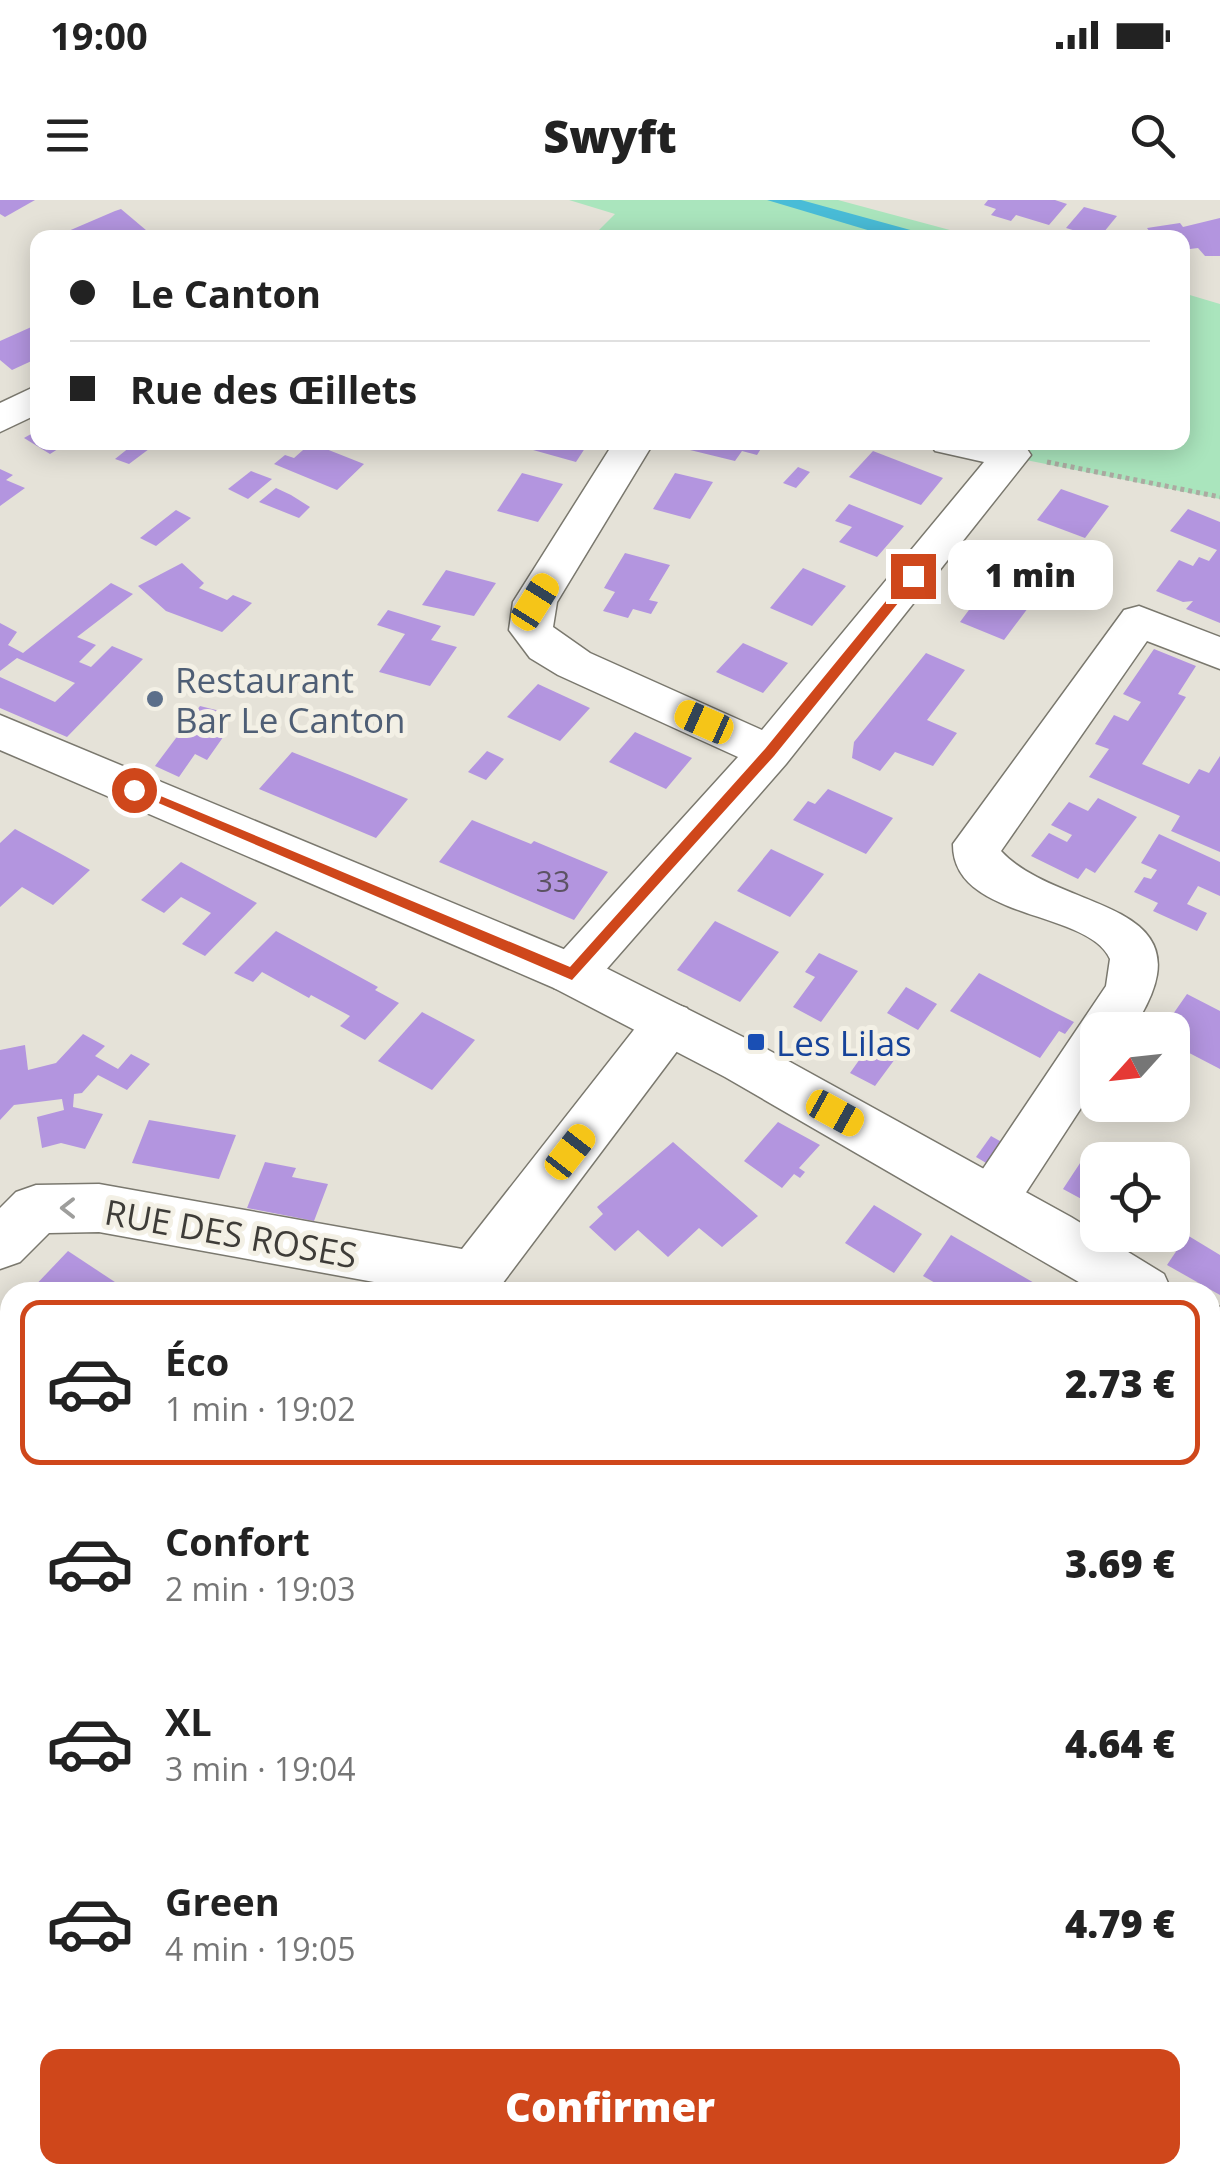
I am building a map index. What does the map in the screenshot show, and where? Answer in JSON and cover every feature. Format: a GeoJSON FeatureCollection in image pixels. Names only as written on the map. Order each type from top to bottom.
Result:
{"type":"FeatureCollection","features":[{"type":"Feature","properties":{"kind":"street"},"geometry":{"type":"LineString","coordinates":[[0,420],[30,402]]}},
{"type":"Feature","properties":{"kind":"street"},"geometry":{"type":"LineString","coordinates":[[629,450],[535,602],[531,630],[546,647],[574,664],[770,752]]}},
{"type":"Feature","properties":{"kind":"street"},"geometry":{"type":"LineString","coordinates":[[572,974],[770,752],[1011,454],[990,450]]}},
{"type":"Feature","properties":{"kind":"street"},"geometry":{"type":"LineString","coordinates":[[1115,1012],[1131,987],[1136,964],[1130,945],[1112,930],[1000,881],[977,856],[977,844],[1139,621],[1220,654]]}},
{"type":"Feature","properties":{"kind":"street"},"geometry":{"type":"LineString","coordinates":[[0,731],[572,974],[669,1023],[990,1200],[1127,1282]]}},
{"type":"Feature","properties":{"kind":"street"},"geometry":{"type":"LineString","coordinates":[[470,1282],[669,1023]]}},
{"type":"Feature","properties":{"kind":"street"},"geometry":{"type":"LineString","coordinates":[[990,1200],[1080,1065]]}},
{"type":"Feature","properties":{"kind":"street","name":"RUE DES ROSES"},"geometry":{"type":"LineString","coordinates":[[0,1245],[36,1209],[98,1208],[458,1282]]}},
{"type":"Feature","properties":{"kind":"path"},"geometry":{"type":"LineString","coordinates":[[1011,454],[1220,498]]}},
{"type":"Feature","properties":{"kind":"green space"},"geometry":{"type":"Polygon","coordinates":[[[569,200],[838,200],[950,230],[599,230],[615,214],[569,200]]]}},
{"type":"Feature","properties":{"kind":"green space"},"geometry":{"type":"Polygon","coordinates":[[[1190,295],[1220,304],[1220,499],[976,450],[1190,450],[1190,295]]]}},
{"type":"Feature","properties":{"kind":"water"},"geometry":{"type":"Polygon","coordinates":[[[767,200],[801,200],[910,230],[868,230],[767,200]]]}},
{"type":"Feature","properties":{"kind":"building"},"geometry":{"type":"Polygon","coordinates":[[[0,200],[35,200],[5,217],[0,214],[0,200]]]}},
{"type":"Feature","properties":{"kind":"building"},"geometry":{"type":"Polygon","coordinates":[[[988,200],[1055,200],[1067,204],[1049,225],[1016,215],[1011,221],[991,215],[996,209],[984,205],[988,200]]]}},
{"type":"Feature","properties":{"kind":"building"},"geometry":{"type":"Polygon","coordinates":[[[1084,207],[1117,216],[1106,230],[1066,228],[1084,207]]]}},
{"type":"Feature","properties":{"kind":"building"},"geometry":{"type":"Polygon","coordinates":[[[121,209],[146,230],[71,230],[121,209]]]}},
{"type":"Feature","properties":{"kind":"building"},"geometry":{"type":"Polygon","coordinates":[[[1220,218],[1220,256],[1205,256],[1198,248],[1190,249],[1190,230],[1147,228],[1180,223],[1183,227],[1220,218]]]}},
{"type":"Feature","properties":{"kind":"building"},"geometry":{"type":"Polygon","coordinates":[[[30,328],[30,362],[12,370],[0,360],[0,341],[30,328]]]}},
{"type":"Feature","properties":{"kind":"building"},"geometry":{"type":"Polygon","coordinates":[[[126,450],[148,450],[129,464],[115,459],[126,450]]]}},
{"type":"Feature","properties":{"kind":"building"},"geometry":{"type":"Polygon","coordinates":[[[303,450],[329,450],[364,464],[337,490],[274,464],[285,455],[294,458],[303,450]]]}},
{"type":"Feature","properties":{"kind":"building"},"geometry":{"type":"Polygon","coordinates":[[[533,450],[584,450],[576,462],[533,450]]]}},
{"type":"Feature","properties":{"kind":"building"},"geometry":{"type":"Polygon","coordinates":[[[690,450],[760,450],[757,455],[742,451],[735,461],[690,450]]]}},
{"type":"Feature","properties":{"kind":"building"},"geometry":{"type":"Polygon","coordinates":[[[873,451],[943,478],[921,505],[849,477],[873,451]]]}},
{"type":"Feature","properties":{"kind":"building"},"geometry":{"type":"Polygon","coordinates":[[[798,467],[810,472],[796,488],[783,483],[798,467]]]}},
{"type":"Feature","properties":{"kind":"building"},"geometry":{"type":"Polygon","coordinates":[[[0,469],[13,475],[6,480],[25,488],[0,506],[0,469]]]}},
{"type":"Feature","properties":{"kind":"building"},"geometry":{"type":"Polygon","coordinates":[[[251,471],[272,479],[248,499],[228,489],[251,471]]]}},
{"type":"Feature","properties":{"kind":"building"},"geometry":{"type":"Polygon","coordinates":[[[522,473],[563,484],[538,522],[497,511],[522,473]]]}},
{"type":"Feature","properties":{"kind":"building"},"geometry":{"type":"Polygon","coordinates":[[[675,473],[713,482],[690,519],[653,509],[675,473]]]}},
{"type":"Feature","properties":{"kind":"building"},"geometry":{"type":"Polygon","coordinates":[[[276,488],[310,507],[299,518],[259,502],[276,488]]]}},
{"type":"Feature","properties":{"kind":"building"},"geometry":{"type":"Polygon","coordinates":[[[1061,489],[1109,506],[1085,538],[1037,520],[1061,489]]]}},
{"type":"Feature","properties":{"kind":"building"},"geometry":{"type":"Polygon","coordinates":[[[849,504],[904,526],[877,557],[839,542],[852,527],[835,521],[849,504]]]}},
{"type":"Feature","properties":{"kind":"building"},"geometry":{"type":"Polygon","coordinates":[[[1188,509],[1220,522],[1220,623],[1186,609],[1193,601],[1183,602],[1156,591],[1179,560],[1193,566],[1199,557],[1209,561],[1217,550],[1170,531],[1188,509]]]}},
{"type":"Feature","properties":{"kind":"building"},"geometry":{"type":"Polygon","coordinates":[[[176,510],[191,518],[156,546],[140,538],[176,510]]]}},
{"type":"Feature","properties":{"kind":"building"},"geometry":{"type":"Polygon","coordinates":[[[1005,545],[1057,565],[1045,581],[1057,585],[1040,608],[1031,604],[1004,640],[960,622],[980,595],[970,591],[1005,545]]]}},
{"type":"Feature","properties":{"kind":"building"},"geometry":{"type":"Polygon","coordinates":[[[625,553],[670,565],[649,600],[658,602],[651,614],[633,609],[628,618],[603,611],[615,592],[604,588],[625,553]]]}},
{"type":"Feature","properties":{"kind":"building"},"geometry":{"type":"Polygon","coordinates":[[[182,563],[204,583],[199,588],[227,600],[233,595],[252,603],[222,632],[166,611],[138,586],[182,563]]]}},
{"type":"Feature","properties":{"kind":"building"},"geometry":{"type":"Polygon","coordinates":[[[803,568],[846,586],[812,626],[770,608],[803,568]]]}},
{"type":"Feature","properties":{"kind":"building"},"geometry":{"type":"Polygon","coordinates":[[[446,570],[496,583],[474,616],[422,605],[446,570]]]}},
{"type":"Feature","properties":{"kind":"building"},"geometry":{"type":"Polygon","coordinates":[[[111,583],[133,594],[77,637],[96,645],[79,662],[91,667],[112,646],[143,659],[67,737],[0,708],[0,677],[55,702],[75,683],[17,658],[0,671],[0,623],[17,632],[8,645],[23,653],[111,583]]]}},
{"type":"Feature","properties":{"kind":"building"},"geometry":{"type":"Polygon","coordinates":[[[388,610],[441,626],[431,640],[457,647],[430,686],[379,672],[405,634],[377,625],[388,610]]]}},
{"type":"Feature","properties":{"kind":"building"},"geometry":{"type":"Polygon","coordinates":[[[743,643],[788,663],[763,693],[716,672],[743,643]]]}},
{"type":"Feature","properties":{"kind":"building"},"geometry":{"type":"Polygon","coordinates":[[[1154,649],[1196,666],[1178,694],[1186,697],[1142,764],[1189,784],[1199,769],[1209,773],[1220,756],[1220,852],[1171,831],[1180,816],[1089,777],[1109,749],[1095,744],[1114,715],[1128,721],[1141,702],[1123,694],[1154,649]]]}},
{"type":"Feature","properties":{"kind":"building"},"geometry":{"type":"Polygon","coordinates":[[[926,653],[965,670],[927,720],[957,733],[933,766],[895,752],[880,771],[852,758],[854,742],[926,653]]]}},
{"type":"Feature","properties":{"kind":"building"},"geometry":{"type":"Polygon","coordinates":[[[538,684],[590,708],[560,741],[507,717],[538,684]]]}},
{"type":"Feature","properties":{"kind":"building"},"geometry":{"type":"Polygon","coordinates":[[[200,706],[228,713],[218,728],[226,733],[207,760],[195,754],[179,777],[155,766],[200,706]]]}},
{"type":"Feature","properties":{"kind":"building"},"geometry":{"type":"Polygon","coordinates":[[[635,732],[692,758],[666,789],[609,762],[635,732]]]}},
{"type":"Feature","properties":{"kind":"building"},"geometry":{"type":"Polygon","coordinates":[[[487,751],[504,759],[486,780],[468,772],[487,751]]]}},
{"type":"Feature","properties":{"kind":"building"},"geometry":{"type":"Polygon","coordinates":[[[292,752],[408,799],[376,838],[259,789],[292,752]]]}},
{"type":"Feature","properties":{"kind":"building"},"geometry":{"type":"Polygon","coordinates":[[[828,789],[893,818],[866,854],[793,820],[808,801],[815,804],[828,789]]]}},
{"type":"Feature","properties":{"kind":"building"},"geometry":{"type":"Polygon","coordinates":[[[1098,798],[1137,817],[1095,873],[1086,868],[1078,879],[1031,856],[1049,833],[1067,842],[1072,835],[1051,825],[1069,802],[1088,811],[1098,798]]]}},
{"type":"Feature","properties":{"kind":"building"},"geometry":{"type":"Polygon","coordinates":[[[472,820],[608,872],[574,920],[439,862],[472,820]]]}},
{"type":"Feature","properties":{"kind":"building"},"geometry":{"type":"Polygon","coordinates":[[[15,829],[90,870],[53,905],[22,887],[0,907],[0,843],[15,829]]]}},
{"type":"Feature","properties":{"kind":"building"},"geometry":{"type":"Polygon","coordinates":[[[1159,834],[1220,862],[1220,896],[1198,886],[1187,904],[1207,913],[1197,931],[1153,911],[1158,903],[1134,892],[1144,877],[1151,879],[1157,870],[1141,863],[1159,834]]]}},
{"type":"Feature","properties":{"kind":"building"},"geometry":{"type":"Polygon","coordinates":[[[771,849],[824,874],[790,917],[737,891],[771,849]]]}},
{"type":"Feature","properties":{"kind":"building"},"geometry":{"type":"Polygon","coordinates":[[[181,862],[257,903],[205,956],[182,944],[211,913],[181,897],[164,913],[141,900],[181,862]]]}},
{"type":"Feature","properties":{"kind":"building"},"geometry":{"type":"Polygon","coordinates":[[[715,921],[779,952],[740,1002],[677,970],[715,921]]]}},
{"type":"Feature","properties":{"kind":"building"},"geometry":{"type":"Polygon","coordinates":[[[276,931],[378,987],[375,990],[399,1003],[365,1040],[340,1026],[350,1016],[311,995],[309,998],[262,972],[253,982],[234,973],[276,931]]]}},
{"type":"Feature","properties":{"kind":"building"},"geometry":{"type":"Polygon","coordinates":[[[819,953],[858,971],[821,1022],[793,1007],[815,977],[805,972],[819,953]]]}},
{"type":"Feature","properties":{"kind":"building"},"geometry":{"type":"Polygon","coordinates":[[[979,973],[1074,1022],[1065,1034],[1059,1031],[1040,1058],[950,1011],[979,973]]]}},
{"type":"Feature","properties":{"kind":"building"},"geometry":{"type":"Polygon","coordinates":[[[906,987],[937,1004],[918,1030],[887,1013],[906,987]]]}},
{"type":"Feature","properties":{"kind":"building"},"geometry":{"type":"Polygon","coordinates":[[[1187,994],[1220,1011],[1220,1069],[1190,1053],[1190,1012],[1174,1012],[1187,994]]]}},
{"type":"Feature","properties":{"kind":"building"},"geometry":{"type":"Polygon","coordinates":[[[422,1012],[475,1040],[432,1090],[378,1061],[422,1012]]]}},
{"type":"Feature","properties":{"kind":"building"},"geometry":{"type":"Polygon","coordinates":[[[83,1034],[105,1046],[95,1056],[118,1069],[131,1054],[150,1064],[127,1090],[98,1075],[82,1093],[74,1094],[73,1107],[103,1114],[85,1149],[61,1143],[42,1148],[37,1117],[64,1110],[62,1099],[14,1105],[0,1120],[0,1050],[25,1045],[28,1070],[56,1063],[83,1034]]]}},
{"type":"Feature","properties":{"kind":"building"},"geometry":{"type":"Polygon","coordinates":[[[865,1042],[895,1059],[875,1086],[850,1073],[862,1056],[857,1053],[865,1042]]]}},
{"type":"Feature","properties":{"kind":"building"},"geometry":{"type":"Polygon","coordinates":[[[149,1120],[236,1135],[219,1179],[132,1163],[149,1120]]]}},
{"type":"Feature","properties":{"kind":"building"},"geometry":{"type":"Polygon","coordinates":[[[778,1122],[820,1145],[799,1168],[805,1172],[800,1178],[794,1174],[782,1188],[744,1161],[778,1122]]]}},
{"type":"Feature","properties":{"kind":"building"},"geometry":{"type":"Polygon","coordinates":[[[991,1136],[1007,1145],[993,1167],[976,1157],[991,1136]]]}},
{"type":"Feature","properties":{"kind":"building"},"geometry":{"type":"Polygon","coordinates":[[[673,1142],[758,1216],[722,1247],[699,1228],[668,1257],[638,1230],[615,1251],[589,1227],[603,1214],[597,1207],[673,1142]]]}},
{"type":"Feature","properties":{"kind":"building"},"geometry":{"type":"Polygon","coordinates":[[[265,1162],[296,1168],[292,1177],[328,1184],[314,1221],[247,1208],[265,1162]]]}},
{"type":"Feature","properties":{"kind":"building"},"geometry":{"type":"Polygon","coordinates":[[[1080,1163],[1080,1198],[1063,1189],[1080,1163]]]}},
{"type":"Feature","properties":{"kind":"building"},"geometry":{"type":"Polygon","coordinates":[[[874,1205],[922,1234],[894,1273],[845,1243],[874,1205]]]}},
{"type":"Feature","properties":{"kind":"building"},"geometry":{"type":"Polygon","coordinates":[[[951,1235],[1033,1282],[934,1282],[923,1276],[951,1235]]]}},
{"type":"Feature","properties":{"kind":"building"},"geometry":{"type":"Polygon","coordinates":[[[1190,1237],[1220,1255],[1220,1282],[1197,1282],[1167,1265],[1176,1252],[1190,1252],[1190,1237]]]}},
{"type":"Feature","properties":{"kind":"building"},"geometry":{"type":"Polygon","coordinates":[[[68,1251],[115,1282],[39,1282],[68,1251]]]}},
{"type":"Feature","properties":{"kind":"place","name":"Restaurant Bar Le Canton"},"geometry":{"type":"Point","coordinates":[155,699]}},
{"type":"Feature","properties":{"kind":"place","name":"Les Lilas"},"geometry":{"type":"Point","coordinates":[756,1042]}},
{"type":"Feature","properties":{"kind":"route"},"geometry":{"type":"LineString","coordinates":[[134,790],[572,974],[770,752],[913,576]]}}]}
